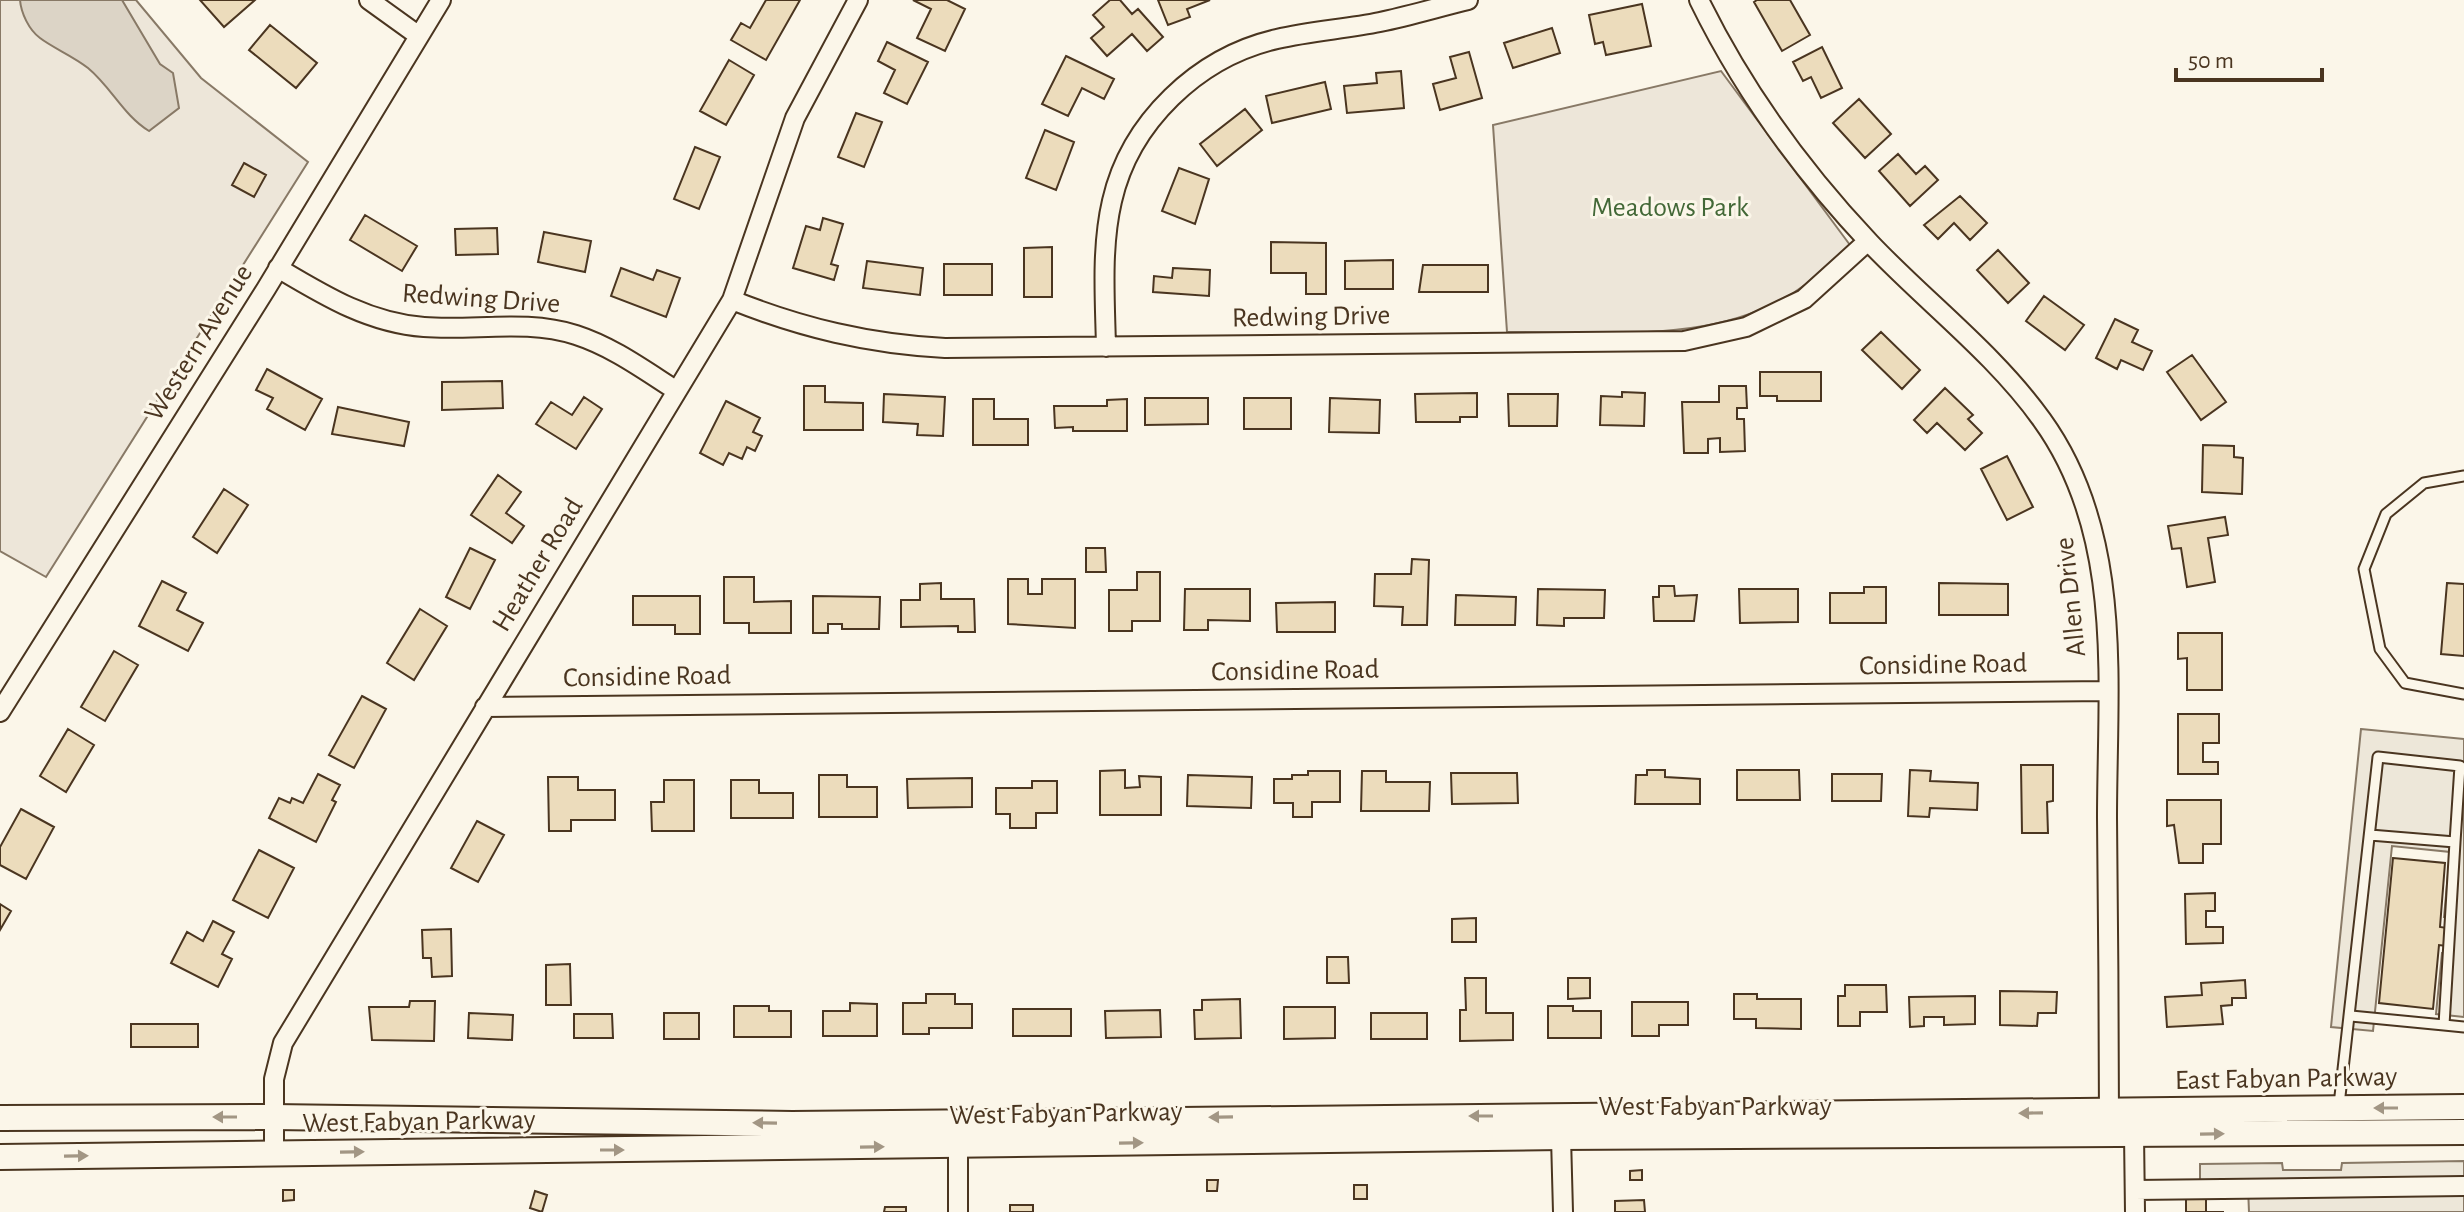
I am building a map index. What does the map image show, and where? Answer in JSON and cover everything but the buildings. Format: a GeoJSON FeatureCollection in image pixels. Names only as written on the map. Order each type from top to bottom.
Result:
{"type":"FeatureCollection","features":[{"type":"Feature","properties":{"kind":"main road","name":"East Fabyan Parkway"},"geometry":{"type":"LineString","coordinates":[[2109,1122],[2339,1108],[2464,1107]]}},
{"type":"Feature","properties":{"kind":"main road","name":"West Fabyan Parkway"},"geometry":{"type":"LineString","coordinates":[[0,1118],[274,1117],[792,1124],[2109,1122],[2134,1134]]}},
{"type":"Feature","properties":{"kind":"main road","name":"West Fabyan Parkway"},"geometry":{"type":"LineString","coordinates":[[0,1157],[1561,1137],[2109,1122]]}},
{"type":"Feature","properties":{"kind":"main road","name":"East Fabyan Parkway"},"geometry":{"type":"LineString","coordinates":[[2134,1134],[2464,1132]]}},
{"type":"Feature","properties":{"kind":"street"},"geometry":{"type":"LineString","coordinates":[[369,0],[419,36]]}},
{"type":"Feature","properties":{"kind":"street","name":"Western Avenue"},"geometry":{"type":"LineString","coordinates":[[0,712],[278,268],[441,0]]}},
{"type":"Feature","properties":{"kind":"street","name":"Heather Road"},"geometry":{"type":"LineString","coordinates":[[274,1154],[274,1079],[283,1043],[300,1009],[732,300],[795,118],[858,0]]}},
{"type":"Feature","properties":{"kind":"street"},"geometry":{"type":"LineString","coordinates":[[1106,347],[1111,204],[1120,170],[1157,112],[1182,87],[1218,63],[1275,39],[1379,22],[1468,0]]}},
{"type":"Feature","properties":{"kind":"street","name":"Allen Drive"},"geometry":{"type":"LineString","coordinates":[[1699,0],[1719,42],[1791,148],[1868,241],[2006,378],[2042,419],[2071,466],[2090,513],[2107,615],[2109,1122]]}},
{"type":"Feature","properties":{"kind":"street","name":"Redwing Drive"},"geometry":{"type":"LineString","coordinates":[[732,300],[835,335],[889,345],[1106,347],[1684,341],[1746,327],[1804,299],[1868,241]]}},
{"type":"Feature","properties":{"kind":"street","name":"Redwing Drive"},"geometry":{"type":"LineString","coordinates":[[278,268],[335,301],[375,319],[422,327],[513,325],[573,334],[610,348],[677,391]]}},
{"type":"Feature","properties":{"kind":"street","name":"Considine Road"},"geometry":{"type":"LineString","coordinates":[[485,707],[2107,691]]}},
{"type":"Feature","properties":{"kind":"street"},"geometry":{"type":"LineString","coordinates":[[2134,1134],[2135,1212]]}},
{"type":"Feature","properties":{"kind":"street"},"geometry":{"type":"LineString","coordinates":[[1561,1137],[1563,1212]]}},
{"type":"Feature","properties":{"kind":"street"},"geometry":{"type":"LineString","coordinates":[[958,1145],[958,1212]]}},
{"type":"Feature","properties":{"kind":"street"},"geometry":{"type":"LineString","coordinates":[[2135,1190],[2464,1186]]}},
{"type":"Feature","properties":{"kind":"lane"},"geometry":{"type":"LineString","coordinates":[[2464,476],[2424,483],[2386,514],[2364,569],[2380,649],[2405,683],[2464,694]]}},
{"type":"Feature","properties":{"kind":"lane"},"geometry":{"type":"LineString","coordinates":[[2339,1108],[2378,757],[2460,766],[2444,1025]]}},
{"type":"Feature","properties":{"kind":"lane"},"geometry":{"type":"LineString","coordinates":[[2370,835],[2455,842]]}},
{"type":"Feature","properties":{"kind":"lane"},"geometry":{"type":"LineString","coordinates":[[2351,1016],[2464,1027]]}},
{"type":"Feature","properties":{"kind":"green space"},"geometry":{"type":"Polygon","coordinates":[[[0,0],[136,0],[201,78],[308,162],[46,577],[0,551],[0,0]]]}},
{"type":"Feature","properties":{"kind":"green space","name":"Meadows Park"},"geometry":{"type":"Polygon","coordinates":[[[1721,71],[1850,245],[1809,282],[1776,303],[1740,317],[1664,331],[1507,332],[1493,125],[1721,71]]]}},
{"type":"Feature","properties":{"kind":"shaded area"},"geometry":{"type":"Polygon","coordinates":[[[20,0],[122,0],[160,64],[173,73],[179,108],[149,131],[140,125],[88,68],[32,31],[20,0]]]}},
{"type":"Feature","properties":{"kind":"shaded area"},"geometry":{"type":"Polygon","coordinates":[[[2361,729],[2464,739],[2464,1017],[2436,1014],[2442,953],[2447,953],[2450,917],[2444,917],[2450,852],[2392,846],[2373,1031],[2331,1027],[2361,729]]]}},
{"type":"Feature","properties":{"kind":"shaded area"},"geometry":{"type":"Polygon","coordinates":[[[2464,1161],[2464,1212],[2249,1212],[2248,1187],[2200,1187],[2200,1164],[2282,1163],[2283,1170],[2341,1170],[2342,1163],[2464,1161]]]}}]}
